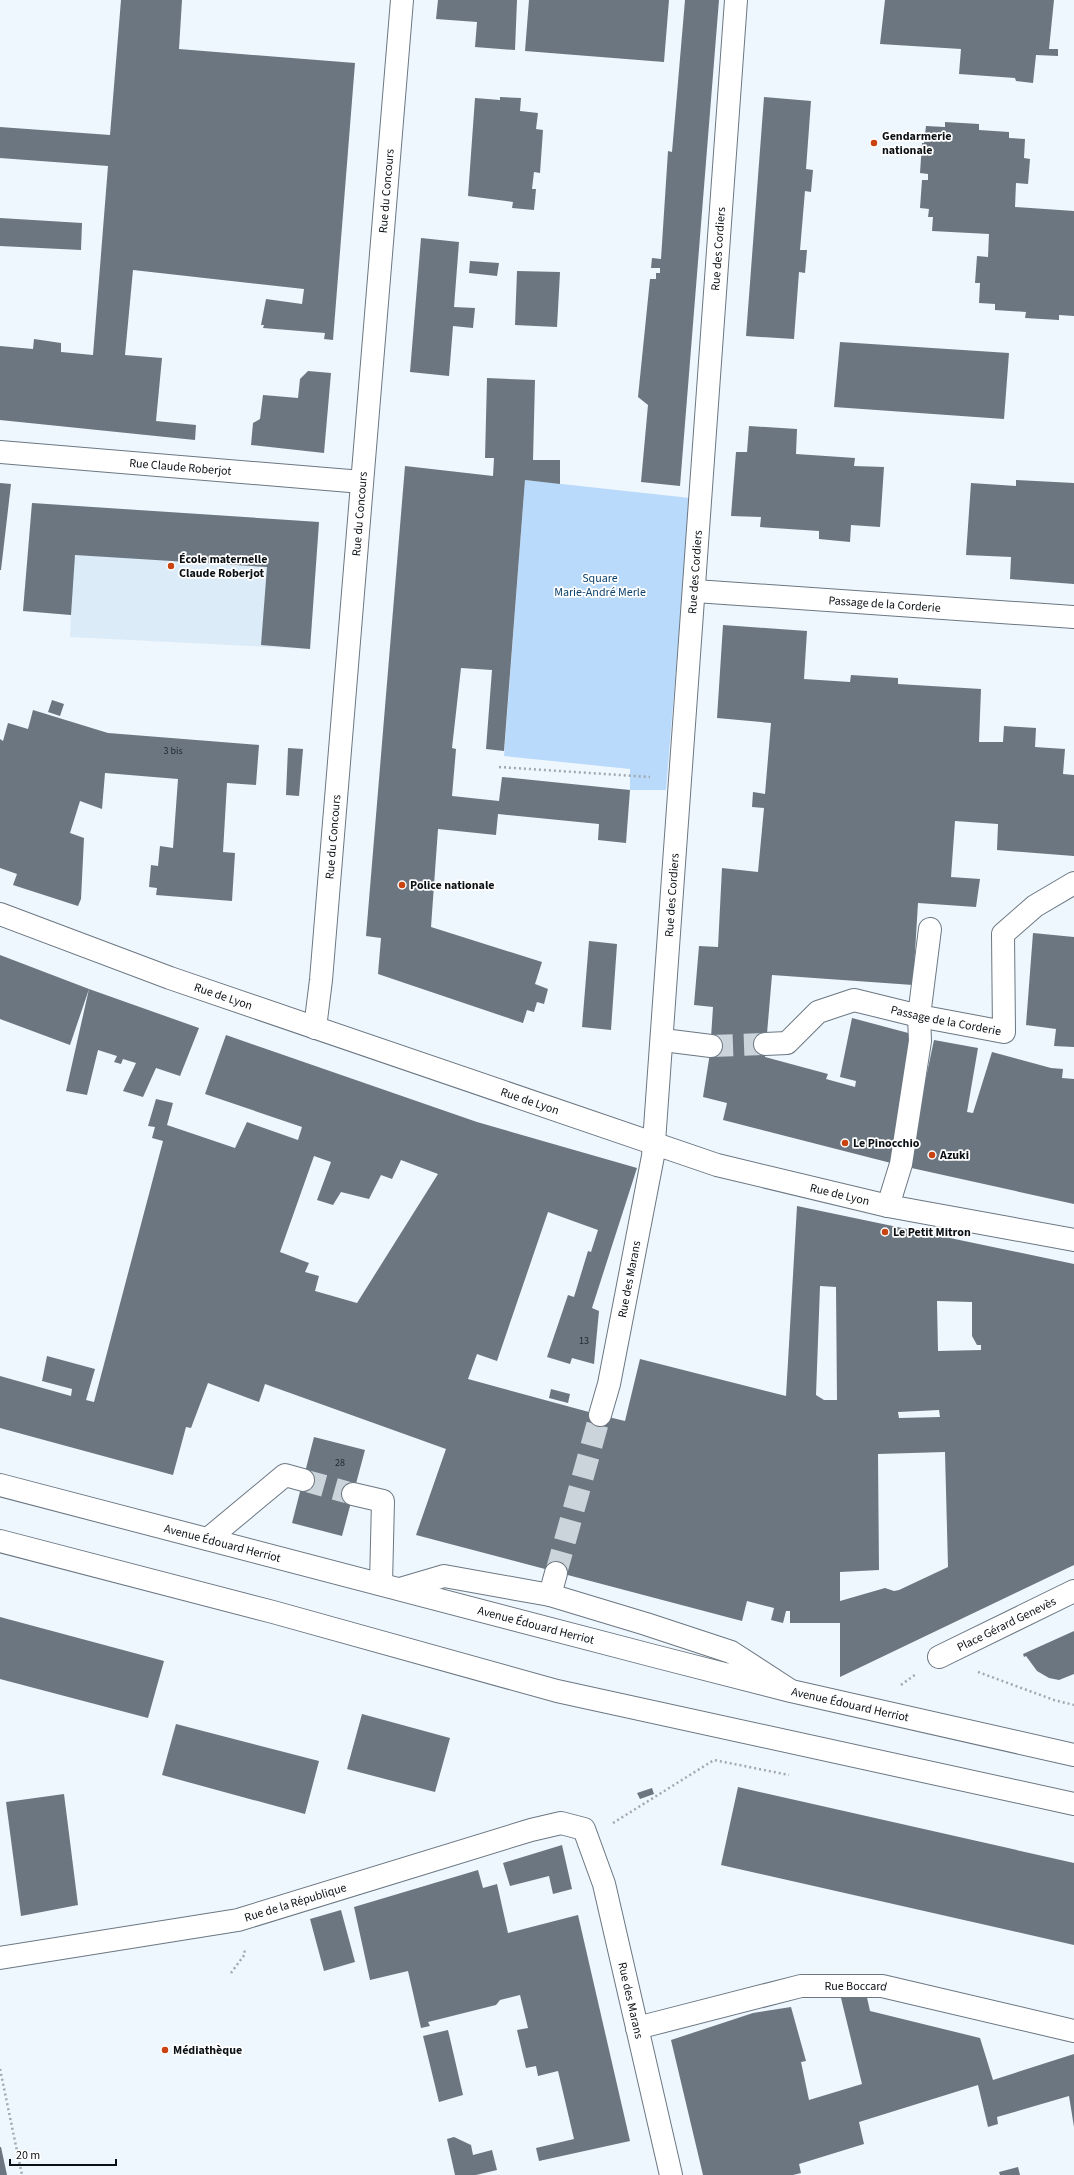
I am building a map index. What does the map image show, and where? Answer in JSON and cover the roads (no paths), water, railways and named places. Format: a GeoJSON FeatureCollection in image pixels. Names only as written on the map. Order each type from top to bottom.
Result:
{"type":"FeatureCollection","features":[{"type":"Feature","properties":{"kind":"street","name":"Rue du Concours"},"geometry":{"type":"LineString","coordinates":[[315,1028],[321,972],[402,0]]}},
{"type":"Feature","properties":{"kind":"street","name":"Rue des Cordiers"},"geometry":{"type":"LineString","coordinates":[[654,1144],[682,779],[736,0]]}},
{"type":"Feature","properties":{"kind":"street","name":"Rue Claude Roberjot"},"geometry":{"type":"LineString","coordinates":[[0,452],[362,482]]}},
{"type":"Feature","properties":{"kind":"street","name":"Passage de la Corderie"},"geometry":{"type":"LineString","coordinates":[[695,592],[1074,617]]}},
{"type":"Feature","properties":{"kind":"street","name":"Passage de la Corderie"},"geometry":{"type":"LineString","coordinates":[[765,1044],[787,1043],[818,1012],[854,1000],[919,1016],[1004,1032],[1003,934],[1035,906],[1074,884]]}},
{"type":"Feature","properties":{"kind":"street","name":"Rue de Lyon"},"geometry":{"type":"LineString","coordinates":[[0,914],[170,978],[717,1165],[888,1206],[1074,1240]]}},
{"type":"Feature","properties":{"kind":"street"},"geometry":{"type":"LineString","coordinates":[[888,1206],[902,1156],[920,1041],[919,1016],[930,928]]}},
{"type":"Feature","properties":{"kind":"street"},"geometry":{"type":"LineString","coordinates":[[663,1040],[711,1046]]}},
{"type":"Feature","properties":{"kind":"street","name":"Rue des Marans"},"geometry":{"type":"LineString","coordinates":[[600,1415],[609,1384],[654,1144]]}},
{"type":"Feature","properties":{"kind":"street"},"geometry":{"type":"LineString","coordinates":[[208,1539],[285,1475],[303,1480]]}},
{"type":"Feature","properties":{"kind":"street","name":"Avenue Édouard Herriot"},"geometry":{"type":"LineString","coordinates":[[0,1485],[791,1690],[1074,1755]]}},
{"type":"Feature","properties":{"kind":"street"},"geometry":{"type":"LineString","coordinates":[[353,1494],[383,1501],[391,1587],[444,1576],[550,1595],[731,1652],[791,1690]]}},
{"type":"Feature","properties":{"kind":"street"},"geometry":{"type":"LineString","coordinates":[[0,1540],[273,1612],[557,1690],[1074,1804]]}},
{"type":"Feature","properties":{"kind":"street"},"geometry":{"type":"LineString","coordinates":[[550,1595],[556,1572]]}},
{"type":"Feature","properties":{"kind":"street","name":"Place Gérard Genevès"},"geometry":{"type":"LineString","coordinates":[[939,1657],[1074,1591]]}},
{"type":"Feature","properties":{"kind":"street","name":"Rue de la République"},"geometry":{"type":"LineString","coordinates":[[0,1958],[238,1920],[531,1830],[561,1823],[585,1834]]}},
{"type":"Feature","properties":{"kind":"street","name":"Rue des Marans"},"geometry":{"type":"LineString","coordinates":[[585,1834],[604,1884],[671,2175]]}},
{"type":"Feature","properties":{"kind":"street","name":"Rue Boccard"},"geometry":{"type":"LineString","coordinates":[[637,2028],[801,1986],[882,1986],[1074,2031]]}},
{"type":"Feature","properties":{"kind":"tunnel"},"geometry":{"type":"LineString","coordinates":[[711,1046],[765,1044]]}},
{"type":"Feature","properties":{"kind":"tunnel"},"geometry":{"type":"LineString","coordinates":[[556,1573],[600,1415]]}},
{"type":"Feature","properties":{"kind":"tunnel"},"geometry":{"type":"LineString","coordinates":[[303,1480],[353,1494]]}},
{"type":"Feature","properties":{"kind":"place","name":"Gendarmerie nationale"},"geometry":{"type":"Point","coordinates":[874,143]}},
{"type":"Feature","properties":{"kind":"place","name":"École maternelle Claude Roberjot"},"geometry":{"type":"Point","coordinates":[171,566]}},
{"type":"Feature","properties":{"kind":"place","name":"Police nationale"},"geometry":{"type":"Point","coordinates":[402,885]}},
{"type":"Feature","properties":{"kind":"place","name":"Le Pinocchio"},"geometry":{"type":"Point","coordinates":[845,1143]}},
{"type":"Feature","properties":{"kind":"place","name":"Azuki"},"geometry":{"type":"Point","coordinates":[932,1155]}},
{"type":"Feature","properties":{"kind":"place","name":"Le Petit Mitron"},"geometry":{"type":"Point","coordinates":[885,1232]}},
{"type":"Feature","properties":{"kind":"place","name":"Médiathèque"},"geometry":{"type":"Point","coordinates":[165,2050]}},
{"type":"Feature","properties":{"kind":"park label","name":"Square Marie-André Merle"},"geometry":{"type":"Point","coordinates":[600,585]}}]}
